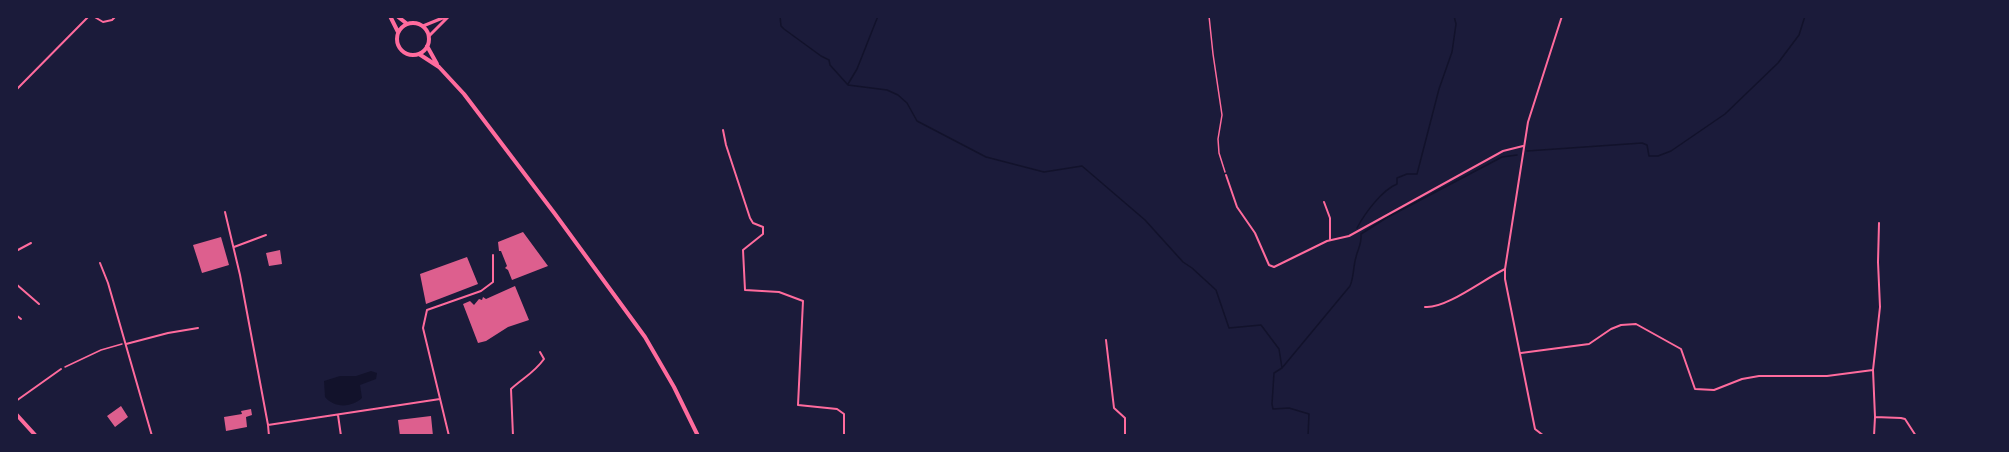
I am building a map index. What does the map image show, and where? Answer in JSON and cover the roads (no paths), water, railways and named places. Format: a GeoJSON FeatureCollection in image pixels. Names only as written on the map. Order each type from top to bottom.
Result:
{"type":"FeatureCollection","features":[{"type":"Feature","properties":{"kind":"main road"},"geometry":{"type":"LineString","coordinates":[[390,16],[398,33],[397,41],[400,49],[410,54],[419,54],[439,67]]}},
{"type":"Feature","properties":{"kind":"main road"},"geometry":{"type":"LineString","coordinates":[[396,16],[407,24]]}},
{"type":"Feature","properties":{"kind":"main road"},"geometry":{"type":"LineString","coordinates":[[398,33],[407,24],[415,22],[423,26],[429,36],[427,46],[419,54]]}},
{"type":"Feature","properties":{"kind":"main road"},"geometry":{"type":"LineString","coordinates":[[427,46],[439,67],[464,94],[625,308],[659,360],[698,435]]}},
{"type":"Feature","properties":{"kind":"main road"},"geometry":{"type":"LineString","coordinates":[[16,416],[36,435]]}},
{"type":"Feature","properties":{"kind":"street"},"geometry":{"type":"LineString","coordinates":[[17,89],[91,16],[103,22],[112,20],[116,16]]}},
{"type":"Feature","properties":{"kind":"street"},"geometry":{"type":"LineString","coordinates":[[423,26],[448,16]]}},
{"type":"Feature","properties":{"kind":"street"},"geometry":{"type":"LineString","coordinates":[[429,36],[448,16]]}},
{"type":"Feature","properties":{"kind":"street"},"geometry":{"type":"LineString","coordinates":[[1544,435],[1535,429],[1505,279],[1505,269],[1523,146],[1532,104],[1562,16]]}},
{"type":"Feature","properties":{"kind":"street"},"geometry":{"type":"LineString","coordinates":[[723,130],[750,218],[753,224],[763,227],[763,234],[743,250],[745,290],[779,292],[803,301],[798,405],[837,409],[844,414],[844,435]]}},
{"type":"Feature","properties":{"kind":"street"},"geometry":{"type":"LineString","coordinates":[[1226,175],[1237,207],[1253,228],[1270,266],[1274,267],[1330,239],[1349,236],[1503,151],[1523,146]]}},
{"type":"Feature","properties":{"kind":"street"},"geometry":{"type":"LineString","coordinates":[[1324,202],[1330,218],[1330,239]]}},
{"type":"Feature","properties":{"kind":"street"},"geometry":{"type":"LineString","coordinates":[[225,212],[234,247],[269,435]]}},
{"type":"Feature","properties":{"kind":"street"},"geometry":{"type":"LineString","coordinates":[[1874,435],[1873,370],[1880,307],[1879,223]]}},
{"type":"Feature","properties":{"kind":"street"},"geometry":{"type":"LineString","coordinates":[[234,247],[266,235]]}},
{"type":"Feature","properties":{"kind":"street"},"geometry":{"type":"LineString","coordinates":[[16,251],[31,243]]}},
{"type":"Feature","properties":{"kind":"street"},"geometry":{"type":"LineString","coordinates":[[449,435],[423,328],[427,310],[481,291],[493,282],[493,255]]}},
{"type":"Feature","properties":{"kind":"street"},"geometry":{"type":"LineString","coordinates":[[100,263],[108,283],[152,435]]}},
{"type":"Feature","properties":{"kind":"street"},"geometry":{"type":"LineString","coordinates":[[1425,307],[1434,308],[1446,303],[1505,269]]}},
{"type":"Feature","properties":{"kind":"street"},"geometry":{"type":"LineString","coordinates":[[16,284],[39,304]]}},
{"type":"Feature","properties":{"kind":"street"},"geometry":{"type":"LineString","coordinates":[[16,290],[20,287]]}},
{"type":"Feature","properties":{"kind":"street"},"geometry":{"type":"LineString","coordinates":[[16,315],[21,319]]}},
{"type":"Feature","properties":{"kind":"street"},"geometry":{"type":"LineString","coordinates":[[1521,353],[1589,344],[1611,329],[1621,325],[1636,324],[1682,349],[1695,389],[1714,390],[1760,375],[1827,376],[1873,370]]}},
{"type":"Feature","properties":{"kind":"street"},"geometry":{"type":"LineString","coordinates":[[126,344],[198,328]]}},
{"type":"Feature","properties":{"kind":"street"},"geometry":{"type":"LineString","coordinates":[[1106,340],[1114,408],[1125,418],[1125,435]]}},
{"type":"Feature","properties":{"kind":"street"},"geometry":{"type":"LineString","coordinates":[[513,435],[511,389],[531,375],[542,362],[544,359],[540,352]]}},
{"type":"Feature","properties":{"kind":"street"},"geometry":{"type":"LineString","coordinates":[[16,401],[61,369]]}},
{"type":"Feature","properties":{"kind":"street"},"geometry":{"type":"LineString","coordinates":[[268,425],[440,399]]}},
{"type":"Feature","properties":{"kind":"street"},"geometry":{"type":"LineString","coordinates":[[338,415],[341,435]]}},
{"type":"Feature","properties":{"kind":"street"},"geometry":{"type":"LineString","coordinates":[[1875,417],[1905,419],[1916,435]]}},
{"type":"Feature","properties":{"kind":"waterway"},"geometry":{"type":"LineString","coordinates":[[780,16],[781,26],[829,60],[830,65],[848,85],[887,90],[898,95],[907,103],[917,121],[986,157],[1044,172],[1082,166],[1145,220],[1183,262],[1216,290],[1229,328],[1261,325],[1279,349],[1282,368]]}},
{"type":"Feature","properties":{"kind":"waterway"},"geometry":{"type":"LineString","coordinates":[[848,84],[857,69],[878,16]]}},
{"type":"Feature","properties":{"kind":"waterway"},"geometry":{"type":"LineString","coordinates":[[1357,228],[1374,203],[1397,184],[1397,178],[1407,174],[1417,174],[1439,89],[1452,52],[1456,24],[1454,16]]}},
{"type":"Feature","properties":{"kind":"waterway"},"geometry":{"type":"LineString","coordinates":[[1527,151],[1642,143],[1647,145],[1649,156],[1658,156],[1671,151],[1725,114],[1778,63],[1799,35],[1805,16]]}},
{"type":"Feature","properties":{"kind":"waterway"},"geometry":{"type":"LineString","coordinates":[[1308,436],[1309,414],[1289,408],[1273,409],[1274,373],[1282,368],[1350,286],[1361,234],[1386,218],[1502,157],[1517,155]]}}]}
